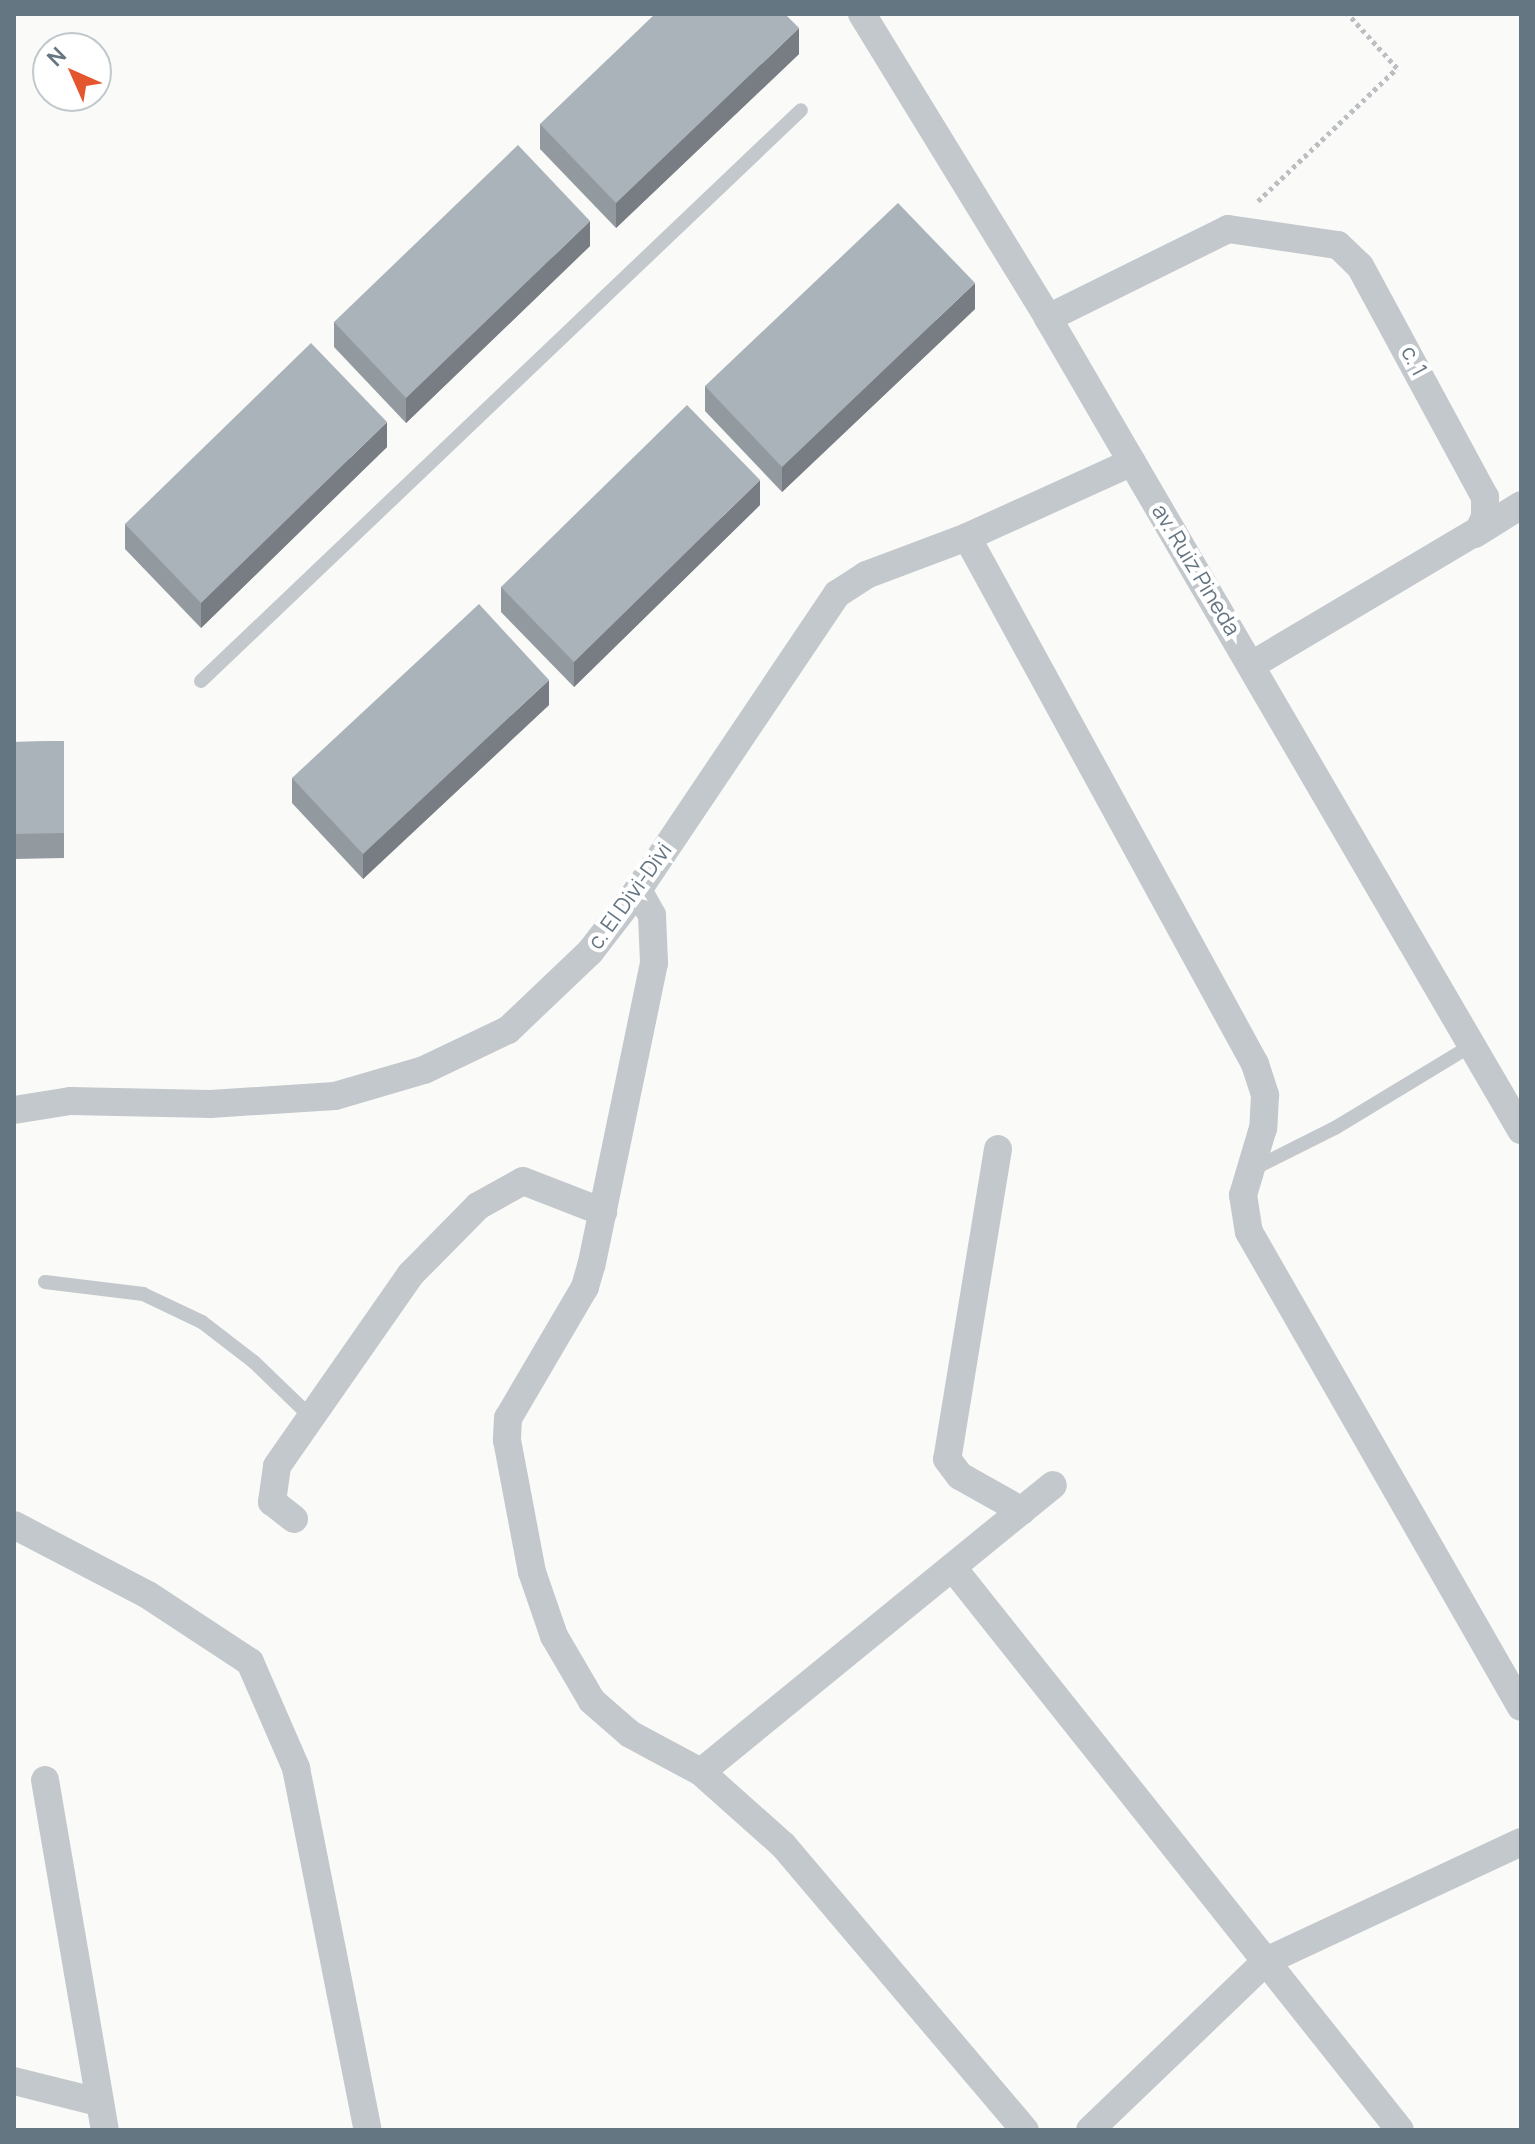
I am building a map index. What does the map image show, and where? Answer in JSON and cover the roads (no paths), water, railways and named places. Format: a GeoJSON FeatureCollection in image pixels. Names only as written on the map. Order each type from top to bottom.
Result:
{"type":"FeatureCollection","features":[{"type":"Feature","properties":{"kind":"street","name":"av. Ruiz Pineda"},"geometry":{"type":"LineString","coordinates":[[862,14],[1048,318],[1521,1130]]}},
{"type":"Feature","properties":{"kind":"street","name":"c. 1"},"geometry":{"type":"LineString","coordinates":[[1048,318],[1228,229],[1338,245],[1360,266],[1485,497],[1479,530]]}},
{"type":"Feature","properties":{"kind":"street","name":"c. El Divi-Divi"},"geometry":{"type":"LineString","coordinates":[[14,1110],[70,1101],[210,1104],[335,1096],[424,1070],[465,1053],[529,1015],[590,952],[638,890],[837,594],[866,575],[967,537],[1132,462]]}},
{"type":"Feature","properties":{"kind":"street"},"geometry":{"type":"LineString","coordinates":[[1252,665],[1454,553],[1479,530],[1521,505]]}},
{"type":"Feature","properties":{"kind":"street"},"geometry":{"type":"LineString","coordinates":[[967,537],[1255,1064],[1265,1095],[1263,1128],[1243,1195],[1249,1232],[1521,1707]]}},
{"type":"Feature","properties":{"kind":"street"},"geometry":{"type":"LineString","coordinates":[[638,890],[652,915],[654,963],[585,1287],[508,1418],[519,1507],[532,1572],[554,1636],[592,1701],[630,1734],[701,1772],[783,1845],[1025,2130]]}},
{"type":"Feature","properties":{"kind":"street"},"geometry":{"type":"LineString","coordinates":[[998,1149],[947,1459],[960,1476],[1022,1511]]}},
{"type":"Feature","properties":{"kind":"street"},"geometry":{"type":"LineString","coordinates":[[294,1519],[272,1502],[271,1486],[277,1466],[411,1274],[497,1191],[523,1181],[603,1212]]}},
{"type":"Feature","properties":{"kind":"street"},"geometry":{"type":"LineString","coordinates":[[701,1772],[1053,1485]]}},
{"type":"Feature","properties":{"kind":"street"},"geometry":{"type":"LineString","coordinates":[[14,1525],[148,1595],[250,1662],[296,1768],[368,2130]]}},
{"type":"Feature","properties":{"kind":"street"},"geometry":{"type":"LineString","coordinates":[[953,1568],[1400,2130]]}},
{"type":"Feature","properties":{"kind":"street"},"geometry":{"type":"LineString","coordinates":[[45,1780],[105,2130]]}},
{"type":"Feature","properties":{"kind":"street"},"geometry":{"type":"LineString","coordinates":[[1090,2130],[1266,1961],[1521,1842]]}},
{"type":"Feature","properties":{"kind":"street"},"geometry":{"type":"LineString","coordinates":[[14,2081],[98,2102]]}},
{"type":"Feature","properties":{"kind":"lane"},"geometry":{"type":"LineString","coordinates":[[201,681],[801,110]]}},
{"type":"Feature","properties":{"kind":"lane"},"geometry":{"type":"LineString","coordinates":[[1249,1171],[1335,1128],[1472,1045]]}},
{"type":"Feature","properties":{"kind":"lane"},"geometry":{"type":"LineString","coordinates":[[45,1282],[143,1294],[202,1322],[254,1362],[311,1417]]}}]}
